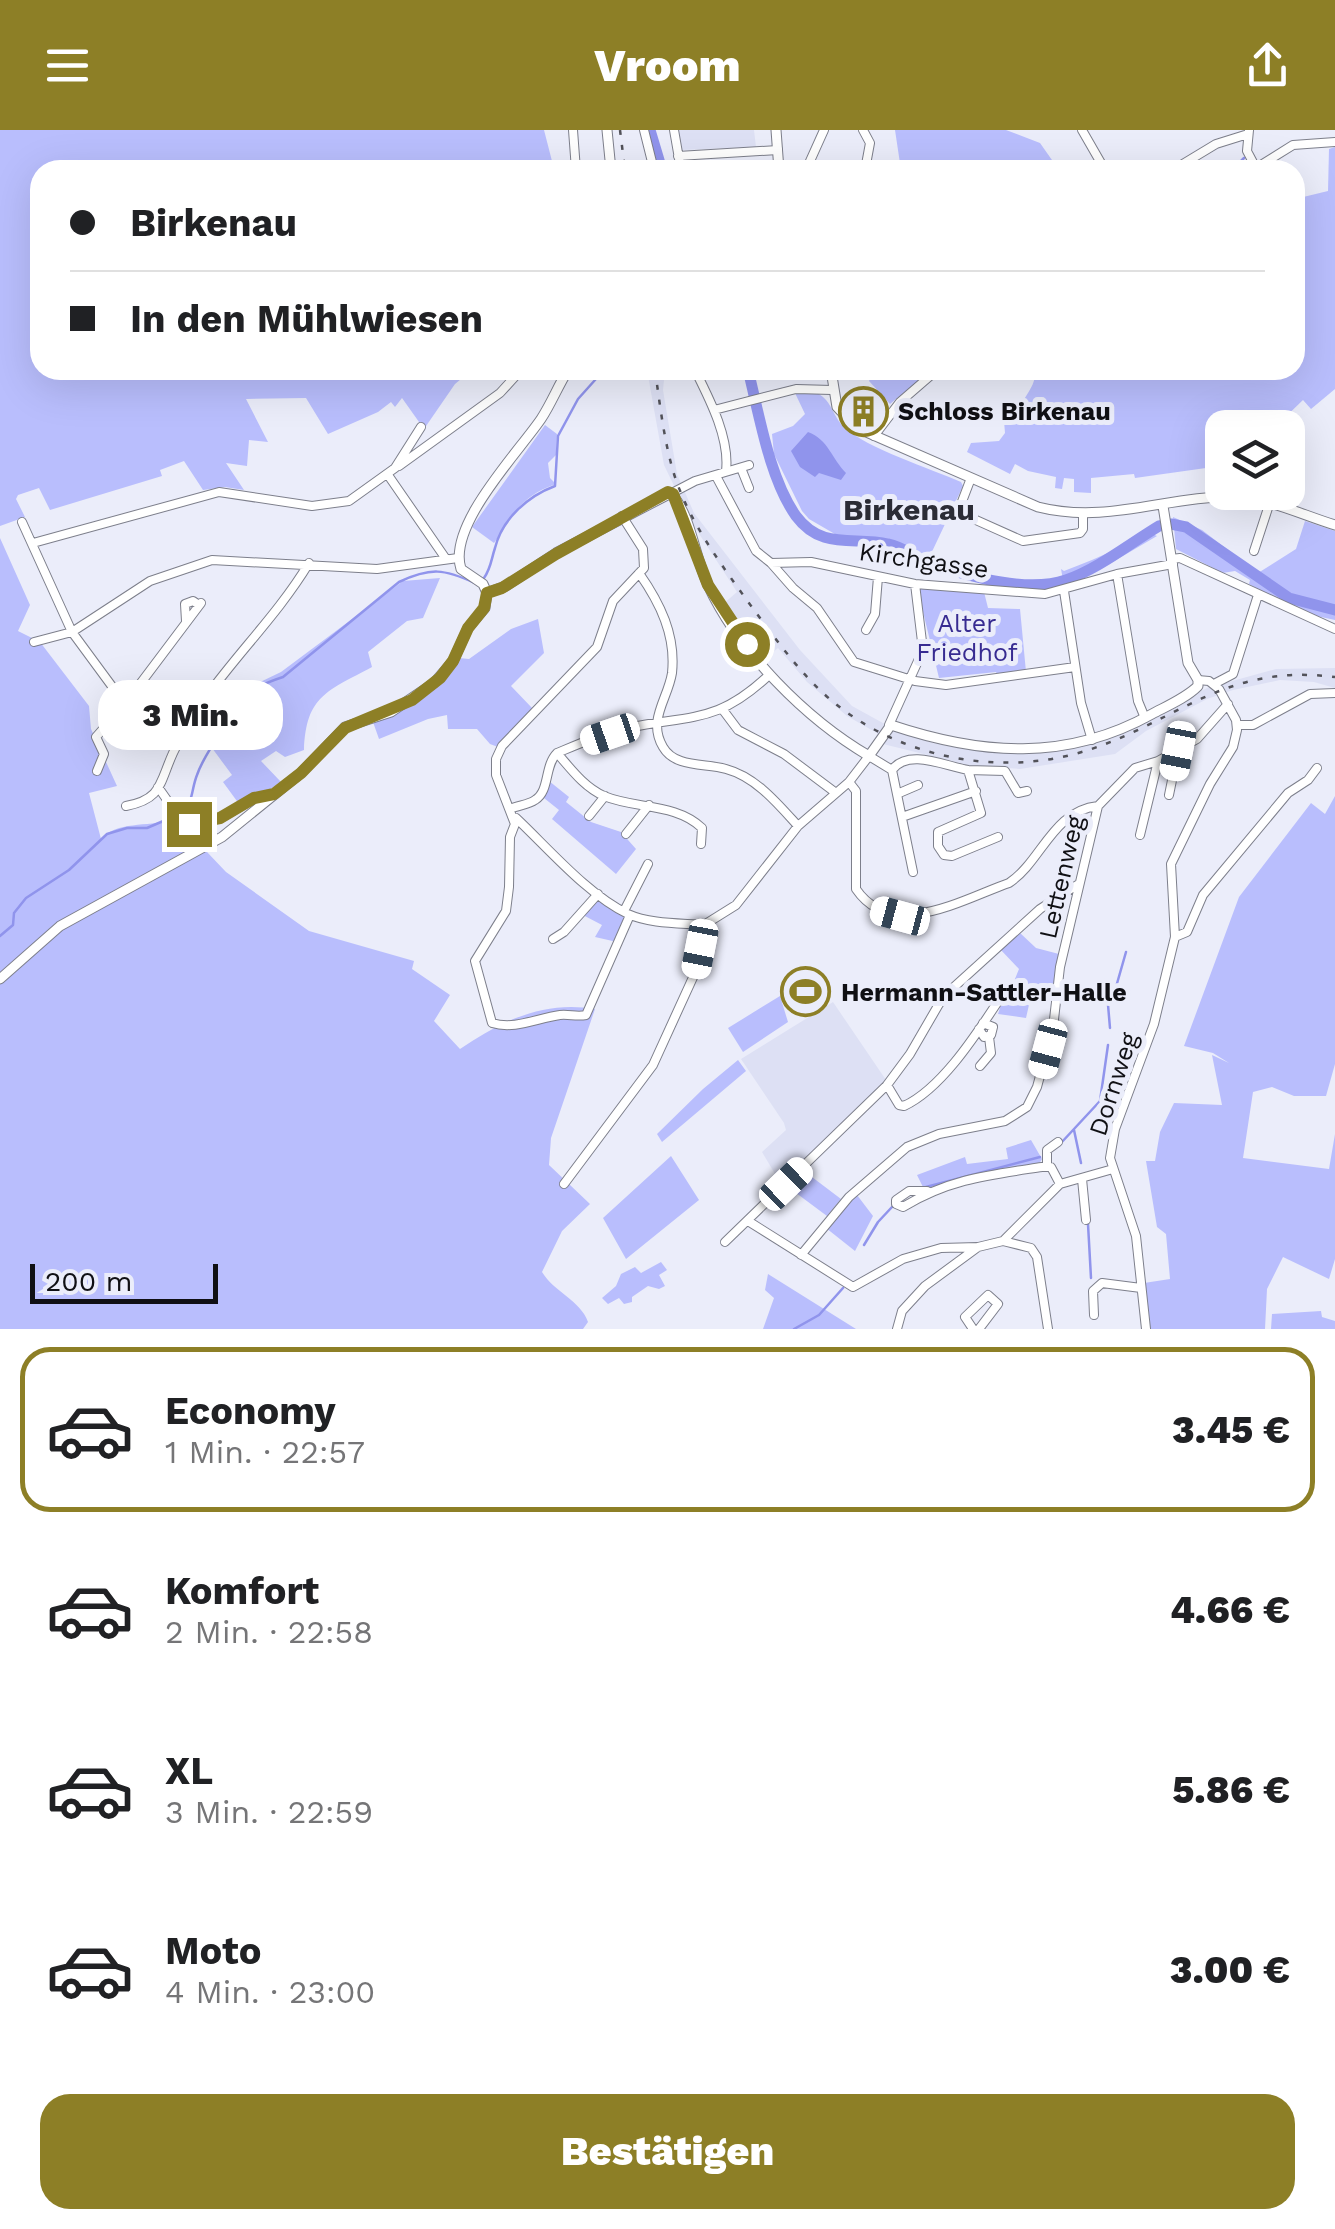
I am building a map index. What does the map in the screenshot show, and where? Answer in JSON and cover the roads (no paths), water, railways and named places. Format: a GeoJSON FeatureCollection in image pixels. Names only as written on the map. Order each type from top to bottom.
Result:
{"type":"FeatureCollection","features":[{"type":"Feature","properties":{"kind":"main road"},"geometry":{"type":"LineString","coordinates":[[607,130],[611,160]]}},
{"type":"Feature","properties":{"kind":"main road"},"geometry":{"type":"LineString","coordinates":[[776,130],[778,160]]}},
{"type":"Feature","properties":{"kind":"main road"},"geometry":{"type":"LineString","coordinates":[[562,380],[471,517],[458,558],[461,570],[483,586],[502,588],[622,516],[672,493],[708,585],[769,675],[843,741],[869,756],[890,725],[951,744],[986,749],[1061,747],[1092,740],[1145,718],[1193,691],[1198,680],[1188,663],[1163,506]]}},
{"type":"Feature","properties":{"kind":"main road"},"geometry":{"type":"LineString","coordinates":[[831,380],[842,416],[874,436],[1038,507],[1083,513],[1205,499]]}},
{"type":"Feature","properties":{"kind":"main road"},"geometry":{"type":"LineString","coordinates":[[1285,510],[1335,525]]}},
{"type":"Feature","properties":{"kind":"main road"},"geometry":{"type":"LineString","coordinates":[[0,979],[60,926],[213,843],[301,773],[345,728],[390,712],[434,683],[453,661],[468,628],[486,604],[483,586]]}},
{"type":"Feature","properties":{"kind":"street"},"geometry":{"type":"LineString","coordinates":[[573,130],[575,160]]}},
{"type":"Feature","properties":{"kind":"street"},"geometry":{"type":"LineString","coordinates":[[644,130],[652,160]]}},
{"type":"Feature","properties":{"kind":"street"},"geometry":{"type":"LineString","coordinates":[[674,130],[679,160]]}},
{"type":"Feature","properties":{"kind":"street"},"geometry":{"type":"LineString","coordinates":[[810,160],[824,130]]}},
{"type":"Feature","properties":{"kind":"street"},"geometry":{"type":"LineString","coordinates":[[863,130],[870,143],[867,160]]}},
{"type":"Feature","properties":{"kind":"street"},"geometry":{"type":"LineString","coordinates":[[1082,130],[1099,160]]}},
{"type":"Feature","properties":{"kind":"street"},"geometry":{"type":"LineString","coordinates":[[1190,160],[1248,132],[1250,160]]}},
{"type":"Feature","properties":{"kind":"street"},"geometry":{"type":"LineString","coordinates":[[1269,160],[1294,145],[1335,142]]}},
{"type":"Feature","properties":{"kind":"street"},"geometry":{"type":"LineString","coordinates":[[678,156],[778,150]]}},
{"type":"Feature","properties":{"kind":"street"},"geometry":{"type":"LineString","coordinates":[[33,544],[219,492],[312,506],[349,501],[500,393],[512,380]]}},
{"type":"Feature","properties":{"kind":"street"},"geometry":{"type":"LineString","coordinates":[[700,380],[714,410],[727,459],[726,471]]}},
{"type":"Feature","properties":{"kind":"street"},"geometry":{"type":"LineString","coordinates":[[874,436],[900,402],[926,380]]}},
{"type":"Feature","properties":{"kind":"street"},"geometry":{"type":"LineString","coordinates":[[714,410],[796,389],[832,390]]}},
{"type":"Feature","properties":{"kind":"street"},"geometry":{"type":"LineString","coordinates":[[391,472],[421,427]]}},
{"type":"Feature","properties":{"kind":"street"},"geometry":{"type":"LineString","coordinates":[[672,493],[684,484],[745,466],[749,488]]}},
{"type":"Feature","properties":{"kind":"street"},"geometry":{"type":"LineString","coordinates":[[391,472],[446,560]]}},
{"type":"Feature","properties":{"kind":"street"},"geometry":{"type":"LineString","coordinates":[[716,476],[756,551],[812,605],[840,637],[839,642],[854,662],[946,686],[1075,667]]}},
{"type":"Feature","properties":{"kind":"street"},"geometry":{"type":"LineString","coordinates":[[970,478],[958,512],[1024,540],[1080,533],[1083,513]]}},
{"type":"Feature","properties":{"kind":"street"},"geometry":{"type":"LineString","coordinates":[[1254,551],[1266,510]]}},
{"type":"Feature","properties":{"kind":"street"},"geometry":{"type":"LineString","coordinates":[[622,516],[644,550],[645,566],[613,601],[597,647],[498,753],[496,775],[512,813],[598,894],[627,913],[704,925],[736,905],[798,826],[849,782],[869,756],[892,770],[913,872]]}},
{"type":"Feature","properties":{"kind":"street"},"geometry":{"type":"LineString","coordinates":[[22,522],[72,632],[125,704]]}},
{"type":"Feature","properties":{"kind":"street"},"geometry":{"type":"LineString","coordinates":[[34,642],[72,632],[150,581],[212,560],[377,569],[458,558]]}},
{"type":"Feature","properties":{"kind":"street"},"geometry":{"type":"LineString","coordinates":[[1172,561],[1180,558],[1335,629]]}},
{"type":"Feature","properties":{"kind":"street","name":"Kirchgasse"},"geometry":{"type":"LineString","coordinates":[[771,563],[811,562],[915,584],[1044,594],[1064,592],[1172,561]]}},
{"type":"Feature","properties":{"kind":"street"},"geometry":{"type":"LineString","coordinates":[[126,806],[149,800],[182,732],[210,688],[282,604],[309,564]]}},
{"type":"Feature","properties":{"kind":"street"},"geometry":{"type":"LineString","coordinates":[[639,573],[664,611],[672,660],[656,725],[662,746],[670,756],[726,769],[751,781],[798,826]]}},
{"type":"Feature","properties":{"kind":"street"},"geometry":{"type":"LineString","coordinates":[[1117,574],[1138,700],[1145,718]]}},
{"type":"Feature","properties":{"kind":"street"},"geometry":{"type":"LineString","coordinates":[[866,630],[875,614],[878,577]]}},
{"type":"Feature","properties":{"kind":"street"},"geometry":{"type":"LineString","coordinates":[[890,725],[924,645],[915,584]]}},
{"type":"Feature","properties":{"kind":"street"},"geometry":{"type":"LineString","coordinates":[[1064,592],[1085,722],[1092,740]]}},
{"type":"Feature","properties":{"kind":"street"},"geometry":{"type":"LineString","coordinates":[[1216,686],[1234,674],[1258,596]]}},
{"type":"Feature","properties":{"kind":"street"},"geometry":{"type":"LineString","coordinates":[[97,771],[104,754],[96,737],[200,604]]}},
{"type":"Feature","properties":{"kind":"street"},"geometry":{"type":"LineString","coordinates":[[512,813],[538,798],[550,761],[557,753],[610,734],[697,719],[723,710],[747,696],[769,675]]}},
{"type":"Feature","properties":{"kind":"street"},"geometry":{"type":"LineString","coordinates":[[1198,680],[1216,686],[1228,704],[1243,745]]}},
{"type":"Feature","properties":{"kind":"street"},"geometry":{"type":"LineString","coordinates":[[1238,728],[1252,725],[1310,694],[1335,693]]}},
{"type":"Feature","properties":{"kind":"street","name":"Lettenweg"},"geometry":{"type":"LineString","coordinates":[[801,1256],[848,1197],[907,1147],[940,1134],[1006,1122],[1027,1108],[1038,1087],[1053,1028],[1060,967],[1098,806],[1132,771],[1197,739],[1228,704]]}},
{"type":"Feature","properties":{"kind":"street"},"geometry":{"type":"LineString","coordinates":[[723,710],[738,730],[784,754],[836,793]]}},
{"type":"Feature","properties":{"kind":"street","name":"Dornweg"},"geometry":{"type":"LineString","coordinates":[[1113,1169],[1110,1158],[1115,1128],[1154,1024],[1175,936],[1171,864],[1233,747],[1238,728]]}},
{"type":"Feature","properties":{"kind":"street"},"geometry":{"type":"LineString","coordinates":[[1169,794],[1178,751]]}},
{"type":"Feature","properties":{"kind":"street"},"geometry":{"type":"LineString","coordinates":[[557,753],[578,778],[605,796],[649,805],[696,822],[702,828],[701,844]]}},
{"type":"Feature","properties":{"kind":"street"},"geometry":{"type":"LineString","coordinates":[[892,770],[898,762],[911,758],[968,770],[1005,772],[1023,792],[1010,800]]}},
{"type":"Feature","properties":{"kind":"street"},"geometry":{"type":"LineString","coordinates":[[1140,836],[1158,761]]}},
{"type":"Feature","properties":{"kind":"street"},"geometry":{"type":"LineString","coordinates":[[1175,936],[1187,932],[1202,895],[1288,793],[1308,780],[1317,768]]}},
{"type":"Feature","properties":{"kind":"street"},"geometry":{"type":"LineString","coordinates":[[968,770],[981,812],[940,830],[940,849],[944,855],[952,856],[998,836]]}},
{"type":"Feature","properties":{"kind":"street"},"geometry":{"type":"LineString","coordinates":[[849,782],[856,791],[856,889],[879,910],[900,916],[918,915],[1009,882],[1056,828],[1098,806]]}},
{"type":"Feature","properties":{"kind":"street"},"geometry":{"type":"LineString","coordinates":[[897,794],[918,785]]}},
{"type":"Feature","properties":{"kind":"street"},"geometry":{"type":"LineString","coordinates":[[158,787],[177,815],[189,824],[220,818],[254,798],[274,794]]}},
{"type":"Feature","properties":{"kind":"street"},"geometry":{"type":"LineString","coordinates":[[902,817],[976,791]]}},
{"type":"Feature","properties":{"kind":"street"},"geometry":{"type":"LineString","coordinates":[[589,816],[605,796]]}},
{"type":"Feature","properties":{"kind":"street"},"geometry":{"type":"LineString","coordinates":[[626,834],[649,805]]}},
{"type":"Feature","properties":{"kind":"street"},"geometry":{"type":"LineString","coordinates":[[512,813],[506,911],[474,961],[492,1023],[530,1024],[559,1016],[578,1017],[589,1010],[648,864]]}},
{"type":"Feature","properties":{"kind":"street"},"geometry":{"type":"LineString","coordinates":[[724,1242],[887,1085],[938,1004],[954,987],[1029,918],[1078,884]]}},
{"type":"Feature","properties":{"kind":"street"},"geometry":{"type":"LineString","coordinates":[[553,939],[598,894]]}},
{"type":"Feature","properties":{"kind":"street"},"geometry":{"type":"LineString","coordinates":[[564,1184],[653,1064],[695,974],[704,925]]}},
{"type":"Feature","properties":{"kind":"street"},"geometry":{"type":"LineString","coordinates":[[887,1085],[898,1105],[919,1099],[981,1026],[1006,988]]}},
{"type":"Feature","properties":{"kind":"street"},"geometry":{"type":"LineString","coordinates":[[980,1066],[992,1054],[989,1037],[982,1036],[981,1026]]}},
{"type":"Feature","properties":{"kind":"street"},"geometry":{"type":"LineString","coordinates":[[1048,1166],[1047,1150],[1058,1142]]}},
{"type":"Feature","properties":{"kind":"street"},"geometry":{"type":"LineString","coordinates":[[927,1191],[978,1176],[1048,1166],[1060,1184]]}},
{"type":"Feature","properties":{"kind":"street"},"geometry":{"type":"LineString","coordinates":[[1003,1241],[1060,1184],[1113,1169],[1134,1227],[1146,1329]]}},
{"type":"Feature","properties":{"kind":"street"},"geometry":{"type":"LineString","coordinates":[[1082,1180],[1086,1220]]}},
{"type":"Feature","properties":{"kind":"street"},"geometry":{"type":"LineString","coordinates":[[748,1222],[853,1287],[903,1259],[941,1248],[978,1247],[1003,1241],[1030,1248],[1038,1257],[1048,1329]]}},
{"type":"Feature","properties":{"kind":"street"},"geometry":{"type":"LineString","coordinates":[[897,1329],[898,1318],[910,1301],[978,1247]]}},
{"type":"Feature","properties":{"kind":"street"},"geometry":{"type":"LineString","coordinates":[[1094,1315],[1093,1291],[1102,1283],[1141,1288]]}},
{"type":"Feature","properties":{"kind":"waterway"},"geometry":{"type":"LineString","coordinates":[[650,130],[659,160]]}},
{"type":"Feature","properties":{"kind":"waterway"},"geometry":{"type":"LineString","coordinates":[[484,578],[498,537],[510,518],[526,502],[555,486],[558,436],[578,399],[595,380]]}},
{"type":"Feature","properties":{"kind":"waterway"},"geometry":{"type":"LineString","coordinates":[[750,380],[779,483],[796,516],[817,534],[888,544],[967,575],[1035,585],[1078,575],[1159,526],[1171,524],[1186,527],[1289,598],[1335,610]]}},
{"type":"Feature","properties":{"kind":"waterway"},"geometry":{"type":"LineString","coordinates":[[182,812],[189,804],[195,780],[229,707],[248,693],[283,677],[399,582],[437,572],[475,583]]}},
{"type":"Feature","properties":{"kind":"waterway"},"geometry":{"type":"LineString","coordinates":[[0,936],[13,925],[14,913],[26,898],[69,870],[107,834],[147,828],[175,816]]}},
{"type":"Feature","properties":{"kind":"waterway"},"geometry":{"type":"LineString","coordinates":[[1110,1028],[1107,993],[1116,987],[1126,952]]}},
{"type":"Feature","properties":{"kind":"waterway"},"geometry":{"type":"LineString","coordinates":[[1061,1143],[1100,1101],[1108,1045]]}},
{"type":"Feature","properties":{"kind":"waterway"},"geometry":{"type":"LineString","coordinates":[[1074,1130],[1081,1163]]}},
{"type":"Feature","properties":{"kind":"waterway"},"geometry":{"type":"LineString","coordinates":[[926,1187],[1040,1157]]}},
{"type":"Feature","properties":{"kind":"waterway"},"geometry":{"type":"LineString","coordinates":[[864,1245],[892,1207]]}},
{"type":"Feature","properties":{"kind":"waterway"},"geometry":{"type":"LineString","coordinates":[[1088,1224],[1091,1278]]}},
{"type":"Feature","properties":{"kind":"waterway"},"geometry":{"type":"LineString","coordinates":[[794,1329],[819,1315],[843,1288]]}},
{"type":"Feature","properties":{"kind":"railway"},"geometry":{"type":"LineString","coordinates":[[620,130],[624,160]]}},
{"type":"Feature","properties":{"kind":"railway"},"geometry":{"type":"LineString","coordinates":[[657,380],[674,474],[705,540],[782,648],[823,693],[849,714],[907,745],[972,760],[1038,761],[1107,744],[1227,688],[1294,675],[1335,677]]}},
{"type":"Feature","properties":{"kind":"place","name":"Schloss Birkenau"},"geometry":{"type":"Point","coordinates":[863,411]}},
{"type":"Feature","properties":{"kind":"place","name":"Hermann-Sattler-Halle"},"geometry":{"type":"Point","coordinates":[806,992]}},
{"type":"Feature","properties":{"kind":"district","name":"Birkenau"},"geometry":{"type":"Point","coordinates":[909,510]}},
{"type":"Feature","properties":{"kind":"park label","name":"Alter Friedhof"},"geometry":{"type":"Point","coordinates":[967,638]}}]}
